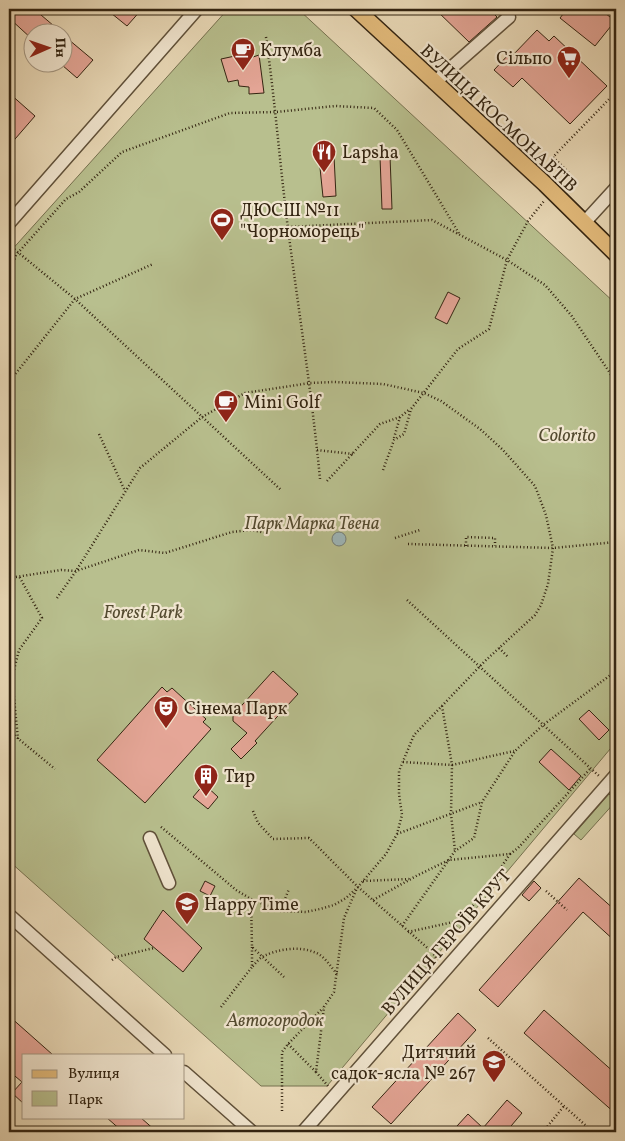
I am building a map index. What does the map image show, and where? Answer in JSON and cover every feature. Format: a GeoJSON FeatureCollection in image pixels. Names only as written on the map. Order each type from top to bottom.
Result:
{"type":"FeatureCollection","features":[{"type":"Feature","properties":{"kind":"main road","name":"ВУЛИЦЯ КОСМОНАВТІВ"},"geometry":{"type":"LineString","coordinates":[[356,9],[616,254]]}},
{"type":"Feature","properties":{"kind":"street"},"geometry":{"type":"LineString","coordinates":[[9,223],[197,9]]}},
{"type":"Feature","properties":{"kind":"street"},"geometry":{"type":"LineString","coordinates":[[434,83],[509,17]]}},
{"type":"Feature","properties":{"kind":"street"},"geometry":{"type":"LineString","coordinates":[[584,223],[616,188]]}},
{"type":"Feature","properties":{"kind":"street","name":"ВУЛИЦЯ ГЕРОЇВ КРУТ"},"geometry":{"type":"LineString","coordinates":[[303,1132],[616,775]]}},
{"type":"Feature","properties":{"kind":"street"},"geometry":{"type":"LineString","coordinates":[[150,838],[169,882]]}},
{"type":"Feature","properties":{"kind":"street"},"geometry":{"type":"LineString","coordinates":[[9,915],[163,1054]]}},
{"type":"Feature","properties":{"kind":"street"},"geometry":{"type":"LineString","coordinates":[[185,1073],[252,1132]]}},
{"type":"Feature","properties":{"kind":"path"},"geometry":{"type":"LineString","coordinates":[[266,37],[288,227],[310,383],[320,479]]}},
{"type":"Feature","properties":{"kind":"path"},"geometry":{"type":"LineString","coordinates":[[562,183],[570,174],[553,157],[616,92]]}},
{"type":"Feature","properties":{"kind":"path"},"geometry":{"type":"LineString","coordinates":[[9,276],[18,253],[66,199],[79,192],[122,152],[230,113],[276,112],[335,106],[374,108],[397,130],[460,235]]}},
{"type":"Feature","properties":{"kind":"path"},"geometry":{"type":"LineString","coordinates":[[327,481],[380,424],[400,417],[411,408],[458,349],[489,329],[507,260],[528,221],[544,201]]}},
{"type":"Feature","properties":{"kind":"path"},"geometry":{"type":"LineString","coordinates":[[288,227],[432,220],[507,260],[545,285],[571,315],[616,382]]}},
{"type":"Feature","properties":{"kind":"path"},"geometry":{"type":"LineString","coordinates":[[9,245],[75,299],[282,490]]}},
{"type":"Feature","properties":{"kind":"path"},"geometry":{"type":"LineString","coordinates":[[9,382],[75,299],[153,264]]}},
{"type":"Feature","properties":{"kind":"path"},"geometry":{"type":"LineString","coordinates":[[57,598],[140,468],[202,416],[245,393],[310,383],[374,383],[424,393],[441,401],[480,429],[535,486],[546,515],[553,548],[548,584],[541,605],[535,615],[499,648],[414,735],[399,771],[399,794],[402,815],[397,834],[386,854],[346,898],[327,907],[306,912],[280,911],[236,890],[160,826]]}},
{"type":"Feature","properties":{"kind":"path"},"geometry":{"type":"LineString","coordinates":[[394,440],[404,434],[411,408]]}},
{"type":"Feature","properties":{"kind":"path"},"geometry":{"type":"LineString","coordinates":[[383,470],[400,417]]}},
{"type":"Feature","properties":{"kind":"path"},"geometry":{"type":"LineString","coordinates":[[99,434],[125,491]]}},
{"type":"Feature","properties":{"kind":"path"},"geometry":{"type":"LineString","coordinates":[[317,450],[353,454]]}},
{"type":"Feature","properties":{"kind":"path"},"geometry":{"type":"LineString","coordinates":[[107,464],[111,461]]}},
{"type":"Feature","properties":{"kind":"path"},"geometry":{"type":"LineString","coordinates":[[9,578],[62,570],[76,571],[139,550],[165,553],[232,532],[251,530],[267,533]]}},
{"type":"Feature","properties":{"kind":"path"},"geometry":{"type":"LineString","coordinates":[[395,538],[420,530]]}},
{"type":"Feature","properties":{"kind":"path"},"geometry":{"type":"LineString","coordinates":[[466,546],[466,537],[495,538],[495,546]]}},
{"type":"Feature","properties":{"kind":"path"},"geometry":{"type":"LineString","coordinates":[[408,544],[553,548],[616,542]]}},
{"type":"Feature","properties":{"kind":"path"},"geometry":{"type":"LineString","coordinates":[[18,739],[12,678],[19,650],[42,618],[19,576]]}},
{"type":"Feature","properties":{"kind":"path"},"geometry":{"type":"LineString","coordinates":[[407,600],[599,776]]}},
{"type":"Feature","properties":{"kind":"path"},"geometry":{"type":"LineString","coordinates":[[499,648],[508,656]]}},
{"type":"Feature","properties":{"kind":"path"},"geometry":{"type":"LineString","coordinates":[[402,926],[455,850],[474,838],[482,802],[515,751],[543,725],[616,671]]}},
{"type":"Feature","properties":{"kind":"path"},"geometry":{"type":"LineString","coordinates":[[442,706],[452,765],[451,814],[455,850]]}},
{"type":"Feature","properties":{"kind":"path"},"geometry":{"type":"LineString","coordinates":[[9,731],[55,769]]}},
{"type":"Feature","properties":{"kind":"path"},"geometry":{"type":"LineString","coordinates":[[403,762],[452,765],[515,751]]}},
{"type":"Feature","properties":{"kind":"path"},"geometry":{"type":"LineString","coordinates":[[430,951],[462,920],[510,854],[518,848],[590,769]]}},
{"type":"Feature","properties":{"kind":"path"},"geometry":{"type":"LineString","coordinates":[[397,834],[482,802]]}},
{"type":"Feature","properties":{"kind":"path"},"geometry":{"type":"LineString","coordinates":[[253,811],[258,823],[273,839],[310,838],[358,887],[438,960]]}},
{"type":"Feature","properties":{"kind":"path"},"geometry":{"type":"LineString","coordinates":[[373,900],[411,878],[449,860],[510,854]]}},
{"type":"Feature","properties":{"kind":"path"},"geometry":{"type":"LineString","coordinates":[[363,881],[411,878]]}},
{"type":"Feature","properties":{"kind":"path"},"geometry":{"type":"LineString","coordinates":[[282,1110],[282,1052],[324,1007],[334,992],[344,918],[358,887]]}},
{"type":"Feature","properties":{"kind":"path"},"geometry":{"type":"LineString","coordinates":[[280,911],[289,889]]}},
{"type":"Feature","properties":{"kind":"path"},"geometry":{"type":"LineString","coordinates":[[546,891],[567,910]]}},
{"type":"Feature","properties":{"kind":"path"},"geometry":{"type":"LineString","coordinates":[[250,898],[252,967]]}},
{"type":"Feature","properties":{"kind":"path"},"geometry":{"type":"LineString","coordinates":[[408,932],[442,926],[462,920]]}},
{"type":"Feature","properties":{"kind":"path"},"geometry":{"type":"LineString","coordinates":[[252,947],[284,977]]}},
{"type":"Feature","properties":{"kind":"path"},"geometry":{"type":"LineString","coordinates":[[112,960],[116,957],[154,948]]}},
{"type":"Feature","properties":{"kind":"path"},"geometry":{"type":"LineString","coordinates":[[222,1008],[252,967],[262,957],[281,950],[315,952],[337,974]]}},
{"type":"Feature","properties":{"kind":"path"},"geometry":{"type":"LineString","coordinates":[[316,1072],[324,1007]]}},
{"type":"Feature","properties":{"kind":"path"},"geometry":{"type":"LineString","coordinates":[[488,1038],[593,1132]]}},
{"type":"Feature","properties":{"kind":"path"},"geometry":{"type":"LineString","coordinates":[[288,1044],[328,1086]]}},
{"type":"Feature","properties":{"kind":"path"},"geometry":{"type":"LineString","coordinates":[[543,1132],[564,1106]]}},
{"type":"Feature","properties":{"kind":"green space","name":"Парк Марка Твена"},"geometry":{"type":"Polygon","coordinates":[[[228,9],[298,9],[616,304],[616,742],[327,1086],[261,1086],[9,861],[9,253],[228,9]]]}},
{"type":"Feature","properties":{"kind":"green space"},"geometry":{"type":"Polygon","coordinates":[[[609,794],[616,801],[581,840],[574,834],[609,794]]]}},
{"type":"Feature","properties":{"kind":"water"},"geometry":{"type":"Polygon","coordinates":[[[336,532],[342,532],[346,539],[342,546],[336,546],[332,542],[332,536],[336,532]]]}},
{"type":"Feature","properties":{"kind":"building"},"geometry":{"type":"Polygon","coordinates":[[[9,9],[34,9],[49,22],[22,22],[22,30],[9,18],[9,9]]]}},
{"type":"Feature","properties":{"kind":"building"},"geometry":{"type":"Polygon","coordinates":[[[106,9],[142,9],[127,26],[106,9]]]}},
{"type":"Feature","properties":{"kind":"building"},"geometry":{"type":"Polygon","coordinates":[[[435,9],[489,9],[497,17],[469,42],[435,9]]]}},
{"type":"Feature","properties":{"kind":"building"},"geometry":{"type":"Polygon","coordinates":[[[567,9],[600,9],[615,21],[595,46],[560,18],[567,9]]]}},
{"type":"Feature","properties":{"kind":"building","name":"Сільпо"},"geometry":{"type":"Polygon","coordinates":[[[537,30],[549,41],[554,36],[607,86],[570,124],[522,78],[513,87],[494,70],[509,54],[512,56],[537,30]]]}},
{"type":"Feature","properties":{"kind":"building"},"geometry":{"type":"Polygon","coordinates":[[[72,42],[93,60],[77,78],[70,72],[72,72],[72,42]]]}},
{"type":"Feature","properties":{"kind":"building","name":"Клумба"},"geometry":{"type":"Polygon","coordinates":[[[259,55],[264,93],[249,94],[249,87],[239,86],[238,80],[228,82],[221,59],[235,56],[238,62],[259,55]]]}},
{"type":"Feature","properties":{"kind":"building"},"geometry":{"type":"Polygon","coordinates":[[[9,93],[35,116],[9,146],[9,93]]]}},
{"type":"Feature","properties":{"kind":"building","name":"Lapsha"},"geometry":{"type":"Polygon","coordinates":[[[334,156],[336,196],[323,197],[319,158],[334,156]]]}},
{"type":"Feature","properties":{"kind":"building"},"geometry":{"type":"Polygon","coordinates":[[[390,156],[392,209],[382,209],[380,157],[390,156]]]}},
{"type":"Feature","properties":{"kind":"building"},"geometry":{"type":"Polygon","coordinates":[[[448,292],[460,298],[447,324],[435,318],[448,292]]]}},
{"type":"Feature","properties":{"kind":"building"},"geometry":{"type":"Polygon","coordinates":[[[273,671],[298,694],[241,759],[231,749],[247,733],[233,721],[233,715],[273,671]]]}},
{"type":"Feature","properties":{"kind":"building"},"geometry":{"type":"Polygon","coordinates":[[[162,687],[167,692],[172,688],[206,719],[203,722],[211,729],[145,803],[97,760],[162,687]]]}},
{"type":"Feature","properties":{"kind":"building"},"geometry":{"type":"Polygon","coordinates":[[[589,710],[609,730],[599,740],[579,719],[589,710]]]}},
{"type":"Feature","properties":{"kind":"building"},"geometry":{"type":"Polygon","coordinates":[[[551,749],[581,776],[569,790],[539,762],[551,749]]]}},
{"type":"Feature","properties":{"kind":"building","name":"Тир"},"geometry":{"type":"Polygon","coordinates":[[[204,784],[218,797],[208,809],[193,797],[204,784]]]}},
{"type":"Feature","properties":{"kind":"building"},"geometry":{"type":"Polygon","coordinates":[[[579,878],[616,911],[616,942],[583,912],[498,1007],[479,990],[579,878]]]}},
{"type":"Feature","properties":{"kind":"building"},"geometry":{"type":"Polygon","coordinates":[[[205,881],[215,886],[210,896],[200,891],[205,881]]]}},
{"type":"Feature","properties":{"kind":"building"},"geometry":{"type":"Polygon","coordinates":[[[534,881],[541,888],[529,901],[522,895],[534,881]]]}},
{"type":"Feature","properties":{"kind":"building"},"geometry":{"type":"Polygon","coordinates":[[[163,910],[202,948],[183,972],[144,939],[163,910]]]}},
{"type":"Feature","properties":{"kind":"building"},"geometry":{"type":"Polygon","coordinates":[[[544,1010],[616,1074],[616,1114],[524,1033],[544,1010]]]}},
{"type":"Feature","properties":{"kind":"building"},"geometry":{"type":"Polygon","coordinates":[[[458,1013],[476,1030],[391,1124],[372,1107],[458,1013]]]}},
{"type":"Feature","properties":{"kind":"building"},"geometry":{"type":"Polygon","coordinates":[[[9,1016],[52,1054],[22,1054],[22,1082],[9,1071],[9,1016]]]}},
{"type":"Feature","properties":{"kind":"building"},"geometry":{"type":"Polygon","coordinates":[[[22,1082],[22,1102],[12,1093],[22,1082]]]}},
{"type":"Feature","properties":{"kind":"building"},"geometry":{"type":"Polygon","coordinates":[[[507,1100],[522,1113],[506,1132],[463,1132],[457,1126],[468,1114],[483,1128],[507,1100]]]}},
{"type":"Feature","properties":{"kind":"building"},"geometry":{"type":"Polygon","coordinates":[[[107,1118],[141,1118],[157,1132],[123,1132],[107,1118]]]}},
{"type":"Feature","properties":{"kind":"place","name":"Клумба"},"geometry":{"type":"Point","coordinates":[243,71]}},
{"type":"Feature","properties":{"kind":"place","name":"Сільпо"},"geometry":{"type":"Point","coordinates":[569,79]}},
{"type":"Feature","properties":{"kind":"place","name":"Lapsha"},"geometry":{"type":"Point","coordinates":[324,173]}},
{"type":"Feature","properties":{"kind":"place","name":"ДЮСШ №11 \"Чорноморець\""},"geometry":{"type":"Point","coordinates":[222,241]}},
{"type":"Feature","properties":{"kind":"place","name":"Mini Golf"},"geometry":{"type":"Point","coordinates":[226,423]}},
{"type":"Feature","properties":{"kind":"place","name":"Сінема Парк"},"geometry":{"type":"Point","coordinates":[166,729]}},
{"type":"Feature","properties":{"kind":"place","name":"Тир"},"geometry":{"type":"Point","coordinates":[206,797]}},
{"type":"Feature","properties":{"kind":"place","name":"Happy Time"},"geometry":{"type":"Point","coordinates":[187,925]}},
{"type":"Feature","properties":{"kind":"place","name":"Дитячий садок-ясла № 267"},"geometry":{"type":"Point","coordinates":[494,1083]}},
{"type":"Feature","properties":{"kind":"park label","name":"Colorito"},"geometry":{"type":"Point","coordinates":[567,435]}},
{"type":"Feature","properties":{"kind":"park label","name":"Forest Park"},"geometry":{"type":"Point","coordinates":[143,612]}},
{"type":"Feature","properties":{"kind":"park label","name":"Автогородок"},"geometry":{"type":"Point","coordinates":[275,1020]}}]}
